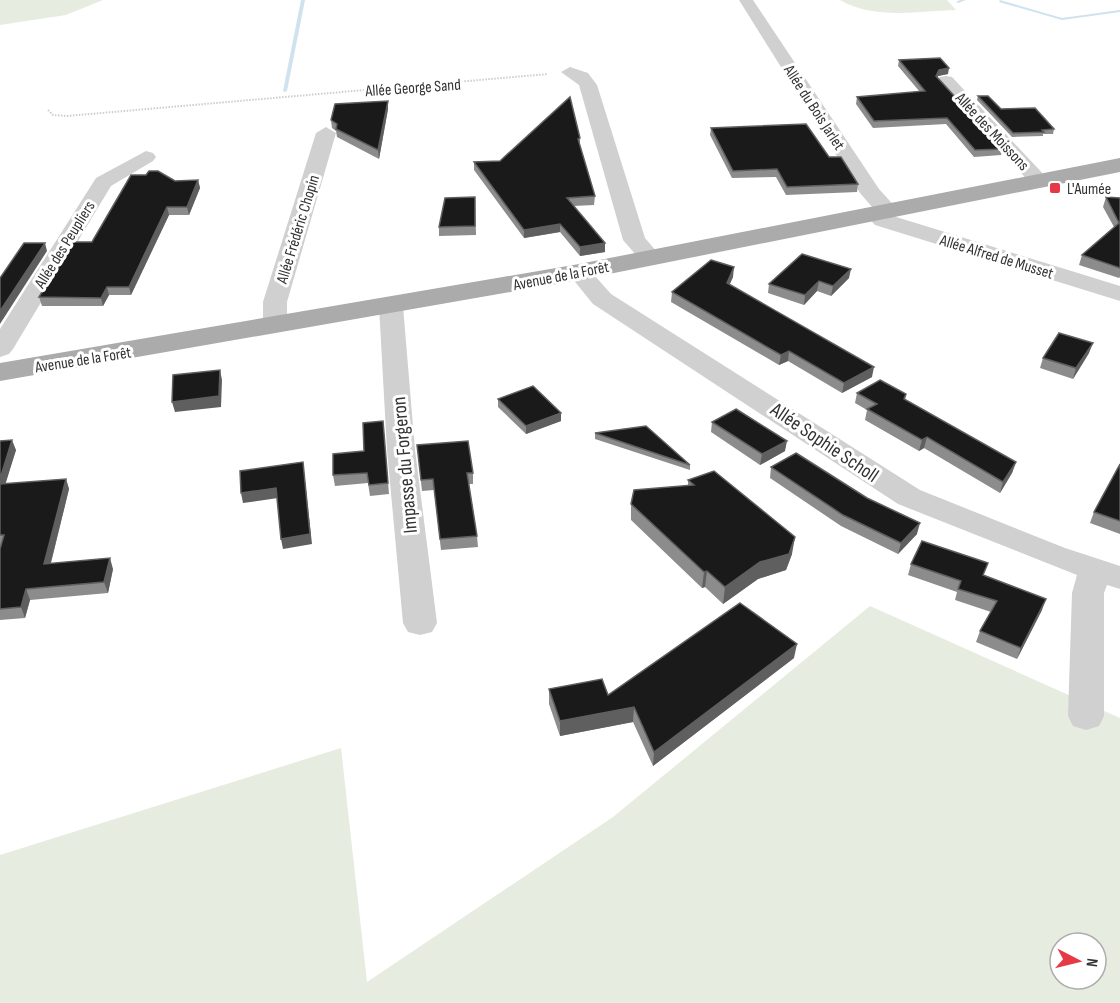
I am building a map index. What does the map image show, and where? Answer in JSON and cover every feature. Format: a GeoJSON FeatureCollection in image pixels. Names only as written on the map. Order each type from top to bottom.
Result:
{"type":"FeatureCollection","features":[{"type":"Feature","properties":{"kind":"main road","name":"Avenue de la Forêt"},"geometry":{"type":"LineString","coordinates":[[0,372],[579,272],[1115,169]]}},
{"type":"Feature","properties":{"kind":"street","name":"Allée du Bois Jarlet"},"geometry":{"type":"LineString","coordinates":[[746,1],[882,212]]}},
{"type":"Feature","properties":{"kind":"street"},"geometry":{"type":"LineString","coordinates":[[570,72],[582,76],[588,85],[634,240],[651,258]]}},
{"type":"Feature","properties":{"kind":"street","name":"Allée des Moissons"},"geometry":{"type":"LineString","coordinates":[[946,81],[1040,182]]}},
{"type":"Feature","properties":{"kind":"street","name":"Allée Frédéric Chopin"},"geometry":{"type":"LineString","coordinates":[[275,325],[273,310],[326,133]]}},
{"type":"Feature","properties":{"kind":"street","name":"Allée des Peupliers"},"geometry":{"type":"LineString","coordinates":[[0,349],[103,182],[146,157]]}},
{"type":"Feature","properties":{"kind":"street","name":"Allée Alfred de Musset"},"geometry":{"type":"LineString","coordinates":[[882,212],[883,220],[1120,294]]}},
{"type":"Feature","properties":{"kind":"street","name":"Allée Sophie Scholl"},"geometry":{"type":"LineString","coordinates":[[579,272],[602,299],[748,391],[909,497],[1054,556],[1108,574],[1088,593],[1086,716]]}},
{"type":"Feature","properties":{"kind":"street","name":"Impasse du Forgeron"},"geometry":{"type":"LineString","coordinates":[[391,306],[401,450],[420,623]]}},
{"type":"Feature","properties":{"kind":"path","name":"Allée George Sand"},"geometry":{"type":"LineString","coordinates":[[48,110],[53,115],[67,116],[286,96],[437,86],[570,72]]}},
{"type":"Feature","properties":{"kind":"shaded area"},"geometry":{"type":"Polygon","coordinates":[[[0,0],[103,0],[66,15],[0,25],[0,0]]]}},
{"type":"Feature","properties":{"kind":"shaded area"},"geometry":{"type":"Polygon","coordinates":[[[840,0],[947,0],[956,10],[912,13],[882,12],[853,6],[840,0]]]}},
{"type":"Feature","properties":{"kind":"shaded area"},"geometry":{"type":"Polygon","coordinates":[[[870,606],[1120,718],[1120,1003],[0,1003],[0,855],[341,748],[367,982],[613,817],[870,606]]]}},
{"type":"Feature","properties":{"kind":"building"},"geometry":{"type":"Polygon","coordinates":[[[940,58],[949,68],[939,70],[936,76],[1003,149],[975,150],[947,118],[874,121],[857,97],[925,91],[899,60],[940,58]]]}},
{"type":"Feature","properties":{"kind":"building"},"geometry":{"type":"Polygon","coordinates":[[[978,96],[988,96],[1001,109],[1035,108],[1054,129],[1042,130],[1044,132],[1013,133],[978,96]]]}},
{"type":"Feature","properties":{"kind":"building"},"geometry":{"type":"Polygon","coordinates":[[[570,97],[580,138],[578,139],[595,196],[567,198],[605,243],[580,247],[560,224],[524,230],[474,162],[500,161],[570,97]]]}},
{"type":"Feature","properties":{"kind":"building"},"geometry":{"type":"Polygon","coordinates":[[[388,101],[378,150],[336,129],[337,124],[331,120],[335,104],[388,101]]]}},
{"type":"Feature","properties":{"kind":"building"},"geometry":{"type":"Polygon","coordinates":[[[806,124],[829,157],[841,157],[858,184],[787,187],[777,169],[733,171],[711,128],[806,124]]]}},
{"type":"Feature","properties":{"kind":"building"},"geometry":{"type":"Polygon","coordinates":[[[149,171],[158,171],[175,181],[198,180],[187,207],[167,207],[129,287],[107,287],[101,298],[39,297],[73,242],[92,242],[131,175],[146,175],[149,171]]]}},
{"type":"Feature","properties":{"kind":"building"},"geometry":{"type":"Polygon","coordinates":[[[475,197],[475,226],[439,227],[445,198],[475,197]]]}},
{"type":"Feature","properties":{"kind":"building"},"geometry":{"type":"Polygon","coordinates":[[[1106,197],[1120,198],[1120,268],[1082,255],[1119,223],[1106,197]]]}},
{"type":"Feature","properties":{"kind":"building"},"geometry":{"type":"Polygon","coordinates":[[[24,243],[45,243],[0,311],[0,278],[24,243]]]}},
{"type":"Feature","properties":{"kind":"building"},"geometry":{"type":"Polygon","coordinates":[[[802,254],[851,269],[833,286],[819,281],[805,295],[769,284],[802,254]]]}},
{"type":"Feature","properties":{"kind":"building"},"geometry":{"type":"Polygon","coordinates":[[[711,260],[734,267],[727,283],[874,367],[844,383],[789,351],[781,355],[672,292],[711,260]]]}},
{"type":"Feature","properties":{"kind":"building"},"geometry":{"type":"Polygon","coordinates":[[[1059,333],[1093,343],[1076,368],[1043,358],[1059,333]]]}},
{"type":"Feature","properties":{"kind":"building"},"geometry":{"type":"Polygon","coordinates":[[[220,370],[219,396],[172,402],[173,375],[220,370]]]}},
{"type":"Feature","properties":{"kind":"building"},"geometry":{"type":"Polygon","coordinates":[[[880,380],[906,394],[904,399],[1016,462],[1003,482],[927,437],[922,440],[867,409],[877,404],[857,393],[880,380]]]}},
{"type":"Feature","properties":{"kind":"building"},"geometry":{"type":"Polygon","coordinates":[[[533,386],[561,413],[526,426],[498,399],[533,386]]]}},
{"type":"Feature","properties":{"kind":"building"},"geometry":{"type":"Polygon","coordinates":[[[736,409],[787,441],[762,454],[712,422],[736,409]]]}},
{"type":"Feature","properties":{"kind":"building"},"geometry":{"type":"Polygon","coordinates":[[[383,421],[388,483],[369,485],[367,473],[333,475],[333,454],[364,451],[363,423],[383,421]]]}},
{"type":"Feature","properties":{"kind":"building"},"geometry":{"type":"Polygon","coordinates":[[[646,426],[690,465],[595,433],[646,426]]]}},
{"type":"Feature","properties":{"kind":"building"},"geometry":{"type":"Polygon","coordinates":[[[12,440],[0,479],[0,441],[12,440]]]}},
{"type":"Feature","properties":{"kind":"building"},"geometry":{"type":"Polygon","coordinates":[[[468,441],[473,473],[467,473],[477,536],[440,539],[433,479],[421,480],[417,445],[468,441]]]}},
{"type":"Feature","properties":{"kind":"building"},"geometry":{"type":"Polygon","coordinates":[[[796,453],[867,498],[920,523],[901,543],[843,515],[771,467],[796,453]]]}},
{"type":"Feature","properties":{"kind":"building"},"geometry":{"type":"Polygon","coordinates":[[[303,462],[310,534],[281,539],[276,488],[241,493],[240,471],[303,462]]]}},
{"type":"Feature","properties":{"kind":"building"},"geometry":{"type":"Polygon","coordinates":[[[1120,464],[1120,521],[1094,512],[1120,464]]]}},
{"type":"Feature","properties":{"kind":"building"},"geometry":{"type":"Polygon","coordinates":[[[714,471],[795,537],[789,554],[760,562],[725,587],[707,571],[704,572],[631,504],[634,490],[694,485],[688,480],[714,471]]]}},
{"type":"Feature","properties":{"kind":"building"},"geometry":{"type":"Polygon","coordinates":[[[66,479],[44,564],[110,558],[104,582],[26,589],[21,607],[0,609],[0,549],[4,535],[0,535],[0,484],[66,479]]]}},
{"type":"Feature","properties":{"kind":"building"},"geometry":{"type":"Polygon","coordinates":[[[922,541],[988,563],[983,575],[1046,599],[1021,648],[980,631],[997,601],[958,589],[961,581],[911,564],[922,541]]]}},
{"type":"Feature","properties":{"kind":"building"},"geometry":{"type":"Polygon","coordinates":[[[740,603],[797,644],[654,752],[634,707],[560,721],[549,689],[602,679],[608,695],[740,603]]]}},
{"type":"Feature","properties":{"kind":"waterway"},"geometry":{"type":"LineString","coordinates":[[285,91],[303,0]]}},
{"type":"Feature","properties":{"kind":"waterway"},"geometry":{"type":"LineString","coordinates":[[958,2],[964,0]]}},
{"type":"Feature","properties":{"kind":"waterway"},"geometry":{"type":"LineString","coordinates":[[1001,1],[1062,19],[1120,11]]}},
{"type":"Feature","properties":{"kind":"place","name":"L'Aumée"},"geometry":{"type":"Point","coordinates":[1055,188]}}]}
